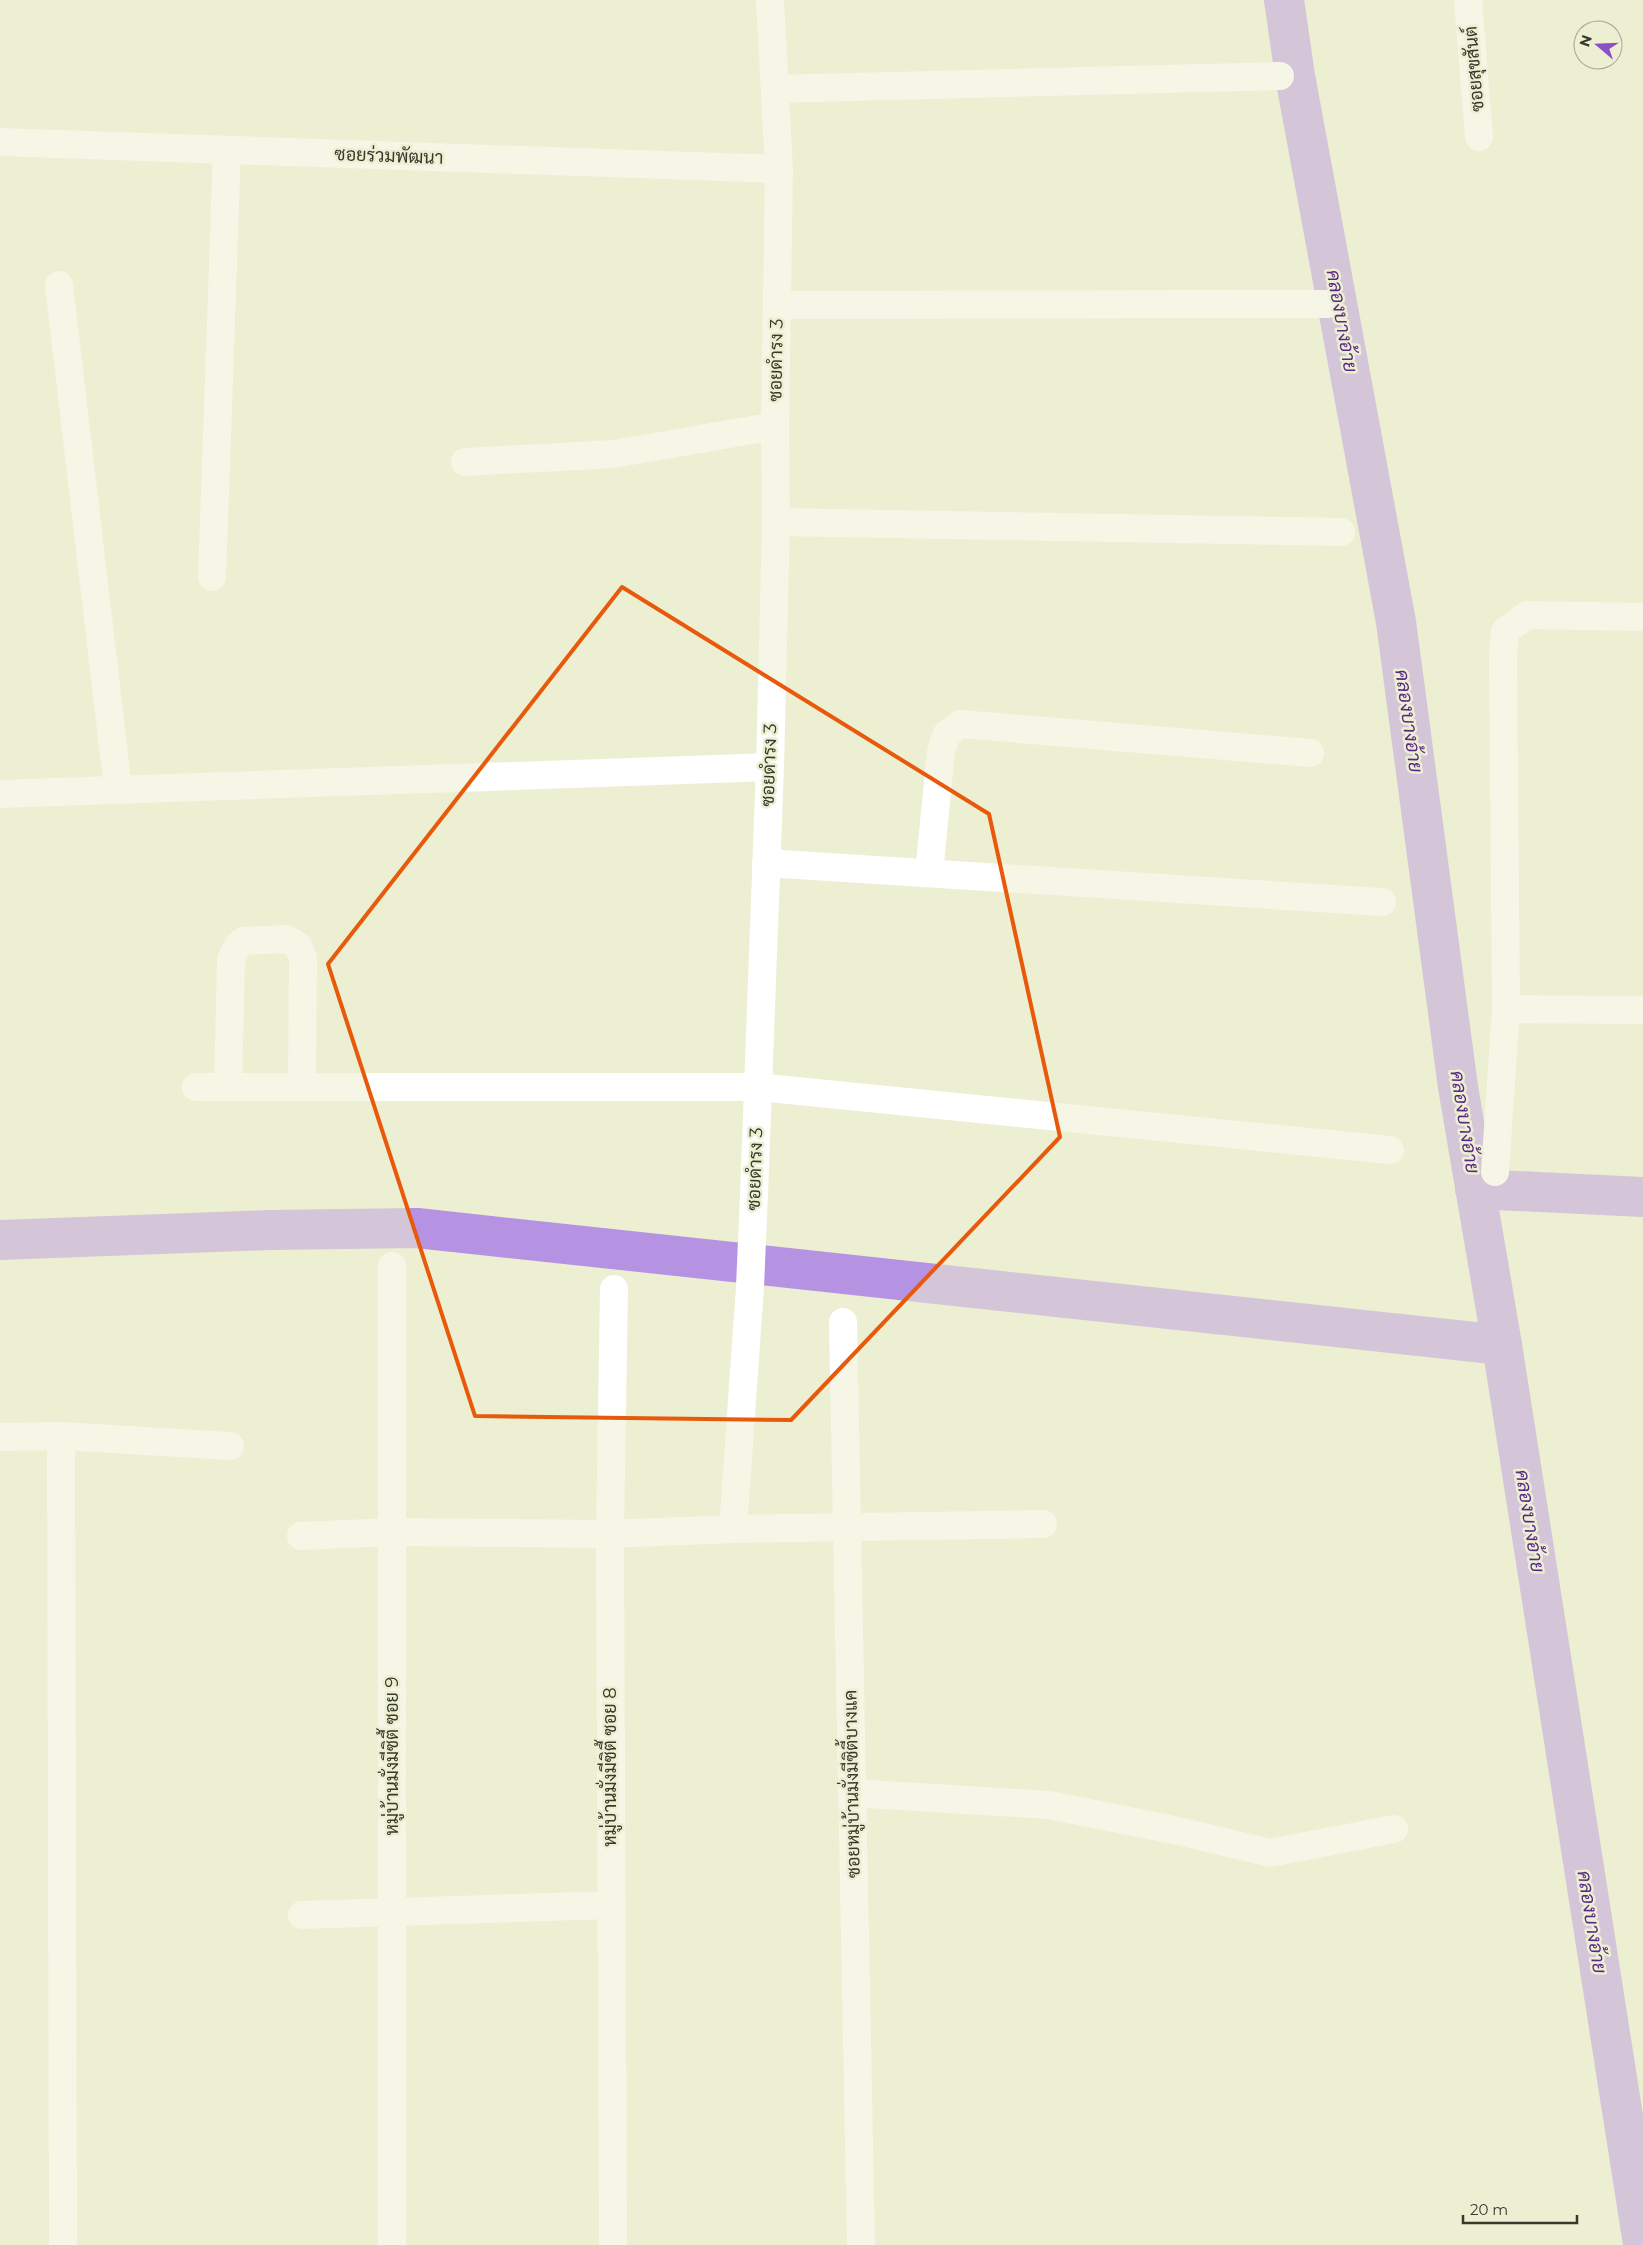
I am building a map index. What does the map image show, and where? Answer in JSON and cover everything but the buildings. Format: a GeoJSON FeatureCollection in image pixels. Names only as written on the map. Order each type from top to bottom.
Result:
{"type":"FeatureCollection","features":[{"type":"Feature","properties":{"kind":"street","name":"ซอยดำรง 3"},"geometry":{"type":"LineString","coordinates":[[733,1528],[750,1287],[754,1194],[770,767],[776,522],[775,426],[779,169],[770,0]]}},
{"type":"Feature","properties":{"kind":"street","name":"ซอยสุขสันต์"},"geometry":{"type":"LineString","coordinates":[[1468,0],[1479,137]]}},
{"type":"Feature","properties":{"kind":"street"},"geometry":{"type":"LineString","coordinates":[[775,89],[1280,76]]}},
{"type":"Feature","properties":{"kind":"street","name":"ซอยร่วมพัฒนา"},"geometry":{"type":"LineString","coordinates":[[0,142],[779,169]]}},
{"type":"Feature","properties":{"kind":"street"},"geometry":{"type":"LineString","coordinates":[[212,577],[227,150]]}},
{"type":"Feature","properties":{"kind":"street"},"geometry":{"type":"LineString","coordinates":[[59,285],[118,789]]}},
{"type":"Feature","properties":{"kind":"street"},"geometry":{"type":"LineString","coordinates":[[777,305],[1328,304]]}},
{"type":"Feature","properties":{"kind":"street"},"geometry":{"type":"LineString","coordinates":[[465,462],[614,454],[775,426]]}},
{"type":"Feature","properties":{"kind":"street"},"geometry":{"type":"LineString","coordinates":[[776,522],[1341,532]]}},
{"type":"Feature","properties":{"kind":"street"},"geometry":{"type":"LineString","coordinates":[[1494,1172],[1506,1009],[1503,656],[1505,631],[1527,615],[1643,617]]}},
{"type":"Feature","properties":{"kind":"street"},"geometry":{"type":"LineString","coordinates":[[929,873],[942,752],[946,736],[960,724],[1310,753]]}},
{"type":"Feature","properties":{"kind":"street"},"geometry":{"type":"LineString","coordinates":[[0,794],[770,767]]}},
{"type":"Feature","properties":{"kind":"street"},"geometry":{"type":"LineString","coordinates":[[766,862],[1382,902]]}},
{"type":"Feature","properties":{"kind":"street"},"geometry":{"type":"LineString","coordinates":[[228,1087],[231,959],[236,947],[244,940],[287,939],[298,946],[302,958],[302,1087]]}},
{"type":"Feature","properties":{"kind":"street"},"geometry":{"type":"LineString","coordinates":[[1506,1009],[1643,1010]]}},
{"type":"Feature","properties":{"kind":"street"},"geometry":{"type":"LineString","coordinates":[[196,1086],[757,1088],[1390,1150]]}},
{"type":"Feature","properties":{"kind":"street","name":"หมู่บ้านมั่งมีซิตี้ ซอย 9"},"geometry":{"type":"LineString","coordinates":[[392,1266],[392,2245]]}},
{"type":"Feature","properties":{"kind":"street","name":"หมู่บ้านมั่งมีซิตี้ ซอย 8"},"geometry":{"type":"LineString","coordinates":[[612,2245],[610,1534],[614,1289]]}},
{"type":"Feature","properties":{"kind":"street","name":"ซอยหมู่บ้านมั่งมีซิตี้บางแค"},"geometry":{"type":"LineString","coordinates":[[843,1322],[849,1527],[861,2245]]}},
{"type":"Feature","properties":{"kind":"street"},"geometry":{"type":"LineString","coordinates":[[62,1436],[63,2245]]}},
{"type":"Feature","properties":{"kind":"street"},"geometry":{"type":"LineString","coordinates":[[0,1437],[62,1436],[230,1446]]}},
{"type":"Feature","properties":{"kind":"street"},"geometry":{"type":"LineString","coordinates":[[301,1536],[392,1532],[610,1534],[733,1528],[1043,1524]]}},
{"type":"Feature","properties":{"kind":"street"},"geometry":{"type":"LineString","coordinates":[[852,1792],[1050,1805],[1174,1830],[1270,1853],[1394,1829]]}},
{"type":"Feature","properties":{"kind":"street"},"geometry":{"type":"LineString","coordinates":[[302,1915],[610,1905]]}},
{"type":"Feature","properties":{"kind":"highlighted area"},"geometry":{"type":"Polygon","coordinates":[[[622,587],[989,814],[1060,1137],[791,1420],[475,1416],[328,964],[622,587]]]}},
{"type":"Feature","properties":{"kind":"waterway","name":"คลองบางอ้าย"},"geometry":{"type":"LineString","coordinates":[[1284,0],[1295,76],[1396,622],[1458,1087],[1502,1345],[1643,2244]]}},
{"type":"Feature","properties":{"kind":"waterway"},"geometry":{"type":"LineString","coordinates":[[1475,1189],[1643,1197]]}},
{"type":"Feature","properties":{"kind":"waterway"},"geometry":{"type":"LineString","coordinates":[[0,1240],[271,1230],[417,1228],[1502,1345]]}}]}
